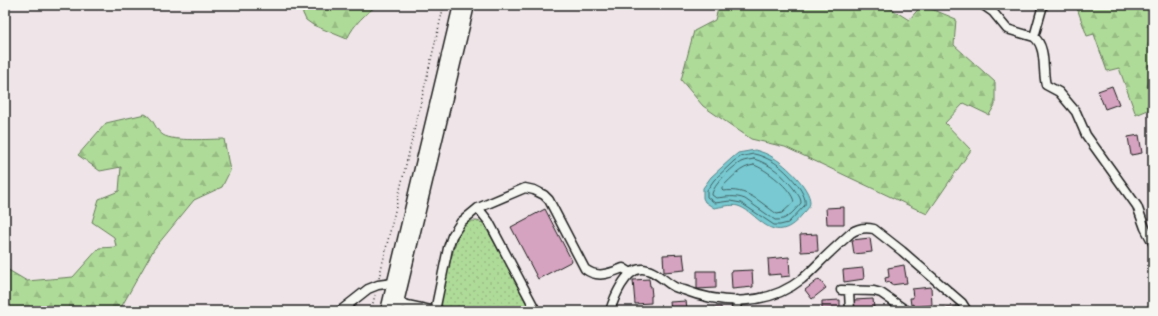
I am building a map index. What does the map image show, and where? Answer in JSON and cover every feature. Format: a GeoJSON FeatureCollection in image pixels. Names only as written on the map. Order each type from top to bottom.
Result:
{"type":"FeatureCollection","features":[{"type":"Feature","properties":{"kind":"main road"},"geometry":{"type":"LineString","coordinates":[[386,311],[459,5]]}},
{"type":"Feature","properties":{"kind":"main road"},"geometry":{"type":"LineString","coordinates":[[397,307],[469,5]]}},
{"type":"Feature","properties":{"kind":"street"},"geometry":{"type":"LineString","coordinates":[[983,5],[993,12],[1007,29],[1034,37],[1036,39],[1044,60],[1046,85],[1059,92],[1076,112],[1086,135],[1137,206],[1145,228],[1153,243]]}},
{"type":"Feature","properties":{"kind":"street"},"geometry":{"type":"LineString","coordinates":[[1034,37],[1043,5]]}},
{"type":"Feature","properties":{"kind":"street"},"geometry":{"type":"LineString","coordinates":[[397,307],[435,311],[448,248],[452,236],[461,222],[478,208],[525,188],[534,190],[544,195],[549,200],[589,272],[597,275],[606,274],[623,268],[631,273]]}},
{"type":"Feature","properties":{"kind":"street"},"geometry":{"type":"LineString","coordinates":[[478,208],[489,222],[534,307],[534,311]]}},
{"type":"Feature","properties":{"kind":"street"},"geometry":{"type":"LineString","coordinates":[[610,311],[618,292],[631,273],[640,269],[650,271],[674,286],[693,294],[718,300],[737,300],[764,297],[785,290],[794,284],[810,272],[850,233],[858,229],[868,228],[874,229],[902,251],[962,303],[967,311]]}},
{"type":"Feature","properties":{"kind":"street"},"geometry":{"type":"LineString","coordinates":[[340,311],[363,292],[377,286],[393,283]]}},
{"type":"Feature","properties":{"kind":"street"},"geometry":{"type":"LineString","coordinates":[[850,311],[845,290],[874,291],[881,293],[907,311]]}},
{"type":"Feature","properties":{"kind":"street"},"geometry":{"type":"LineString","coordinates":[[736,311],[737,300]]}},
{"type":"Feature","properties":{"kind":"path"},"geometry":{"type":"LineString","coordinates":[[371,311],[444,5]]}},
{"type":"Feature","properties":{"kind":"green space"},"geometry":{"type":"Polygon","coordinates":[[[299,5],[378,5],[360,20],[347,39],[313,25],[306,20],[299,5]]]}},
{"type":"Feature","properties":{"kind":"green space"},"geometry":{"type":"Polygon","coordinates":[[[719,5],[885,5],[909,20],[922,5],[956,19],[954,45],[995,82],[995,105],[989,115],[964,103],[945,123],[971,150],[927,214],[785,147],[751,139],[703,106],[681,80],[694,31],[715,20],[719,5]]]}},
{"type":"Feature","properties":{"kind":"green space"},"geometry":{"type":"Polygon","coordinates":[[[1079,5],[1153,5],[1153,108],[1136,115],[1119,68],[1107,71],[1094,34],[1087,36],[1077,8],[1079,5]]]}},
{"type":"Feature","properties":{"kind":"green space"},"geometry":{"type":"Polygon","coordinates":[[[145,114],[150,118],[160,133],[168,137],[175,139],[201,140],[224,139],[230,171],[222,187],[194,200],[154,249],[119,311],[5,311],[5,268],[27,281],[73,277],[99,248],[116,247],[114,237],[92,222],[99,199],[119,191],[121,167],[100,171],[78,155],[106,123],[145,114]]]}},
{"type":"Feature","properties":{"kind":"green space"},"geometry":{"type":"Polygon","coordinates":[[[470,221],[483,223],[500,252],[529,308],[529,311],[442,311],[441,293],[460,228],[470,221]]]}},
{"type":"Feature","properties":{"kind":"water"},"geometry":{"type":"Polygon","coordinates":[[[755,150],[769,155],[785,166],[802,184],[809,196],[810,204],[808,209],[796,222],[786,228],[771,228],[749,212],[735,205],[714,208],[705,202],[703,198],[703,188],[711,177],[738,153],[755,150]]]}},
{"type":"Feature","properties":{"kind":"building"},"geometry":{"type":"Polygon","coordinates":[[[1112,86],[1119,104],[1105,109],[1098,91],[1112,86]]]}},
{"type":"Feature","properties":{"kind":"building"},"geometry":{"type":"Polygon","coordinates":[[[1139,135],[1142,153],[1131,155],[1128,137],[1139,135]]]}},
{"type":"Feature","properties":{"kind":"building"},"geometry":{"type":"Polygon","coordinates":[[[844,207],[844,224],[827,224],[826,208],[844,207]]]}},
{"type":"Feature","properties":{"kind":"building"},"geometry":{"type":"Polygon","coordinates":[[[545,209],[572,261],[538,279],[511,227],[545,209]]]}},
{"type":"Feature","properties":{"kind":"building"},"geometry":{"type":"Polygon","coordinates":[[[817,234],[818,251],[801,252],[800,235],[817,234]]]}},
{"type":"Feature","properties":{"kind":"building"},"geometry":{"type":"Polygon","coordinates":[[[870,238],[872,252],[854,254],[852,240],[870,238]]]}},
{"type":"Feature","properties":{"kind":"building"},"geometry":{"type":"Polygon","coordinates":[[[683,254],[685,270],[664,272],[663,255],[683,254]]]}},
{"type":"Feature","properties":{"kind":"building"},"geometry":{"type":"Polygon","coordinates":[[[789,257],[790,276],[781,277],[781,274],[769,275],[768,259],[789,257]]]}},
{"type":"Feature","properties":{"kind":"building"},"geometry":{"type":"Polygon","coordinates":[[[904,265],[907,283],[891,285],[890,282],[886,283],[885,278],[889,277],[888,268],[904,265]]]}},
{"type":"Feature","properties":{"kind":"building"},"geometry":{"type":"Polygon","coordinates":[[[863,268],[864,279],[844,282],[843,270],[863,268]]]}},
{"type":"Feature","properties":{"kind":"building"},"geometry":{"type":"Polygon","coordinates":[[[752,270],[753,287],[732,289],[731,271],[752,270]]]}},
{"type":"Feature","properties":{"kind":"building"},"geometry":{"type":"Polygon","coordinates":[[[697,271],[716,271],[716,288],[697,289],[697,271]]]}},
{"type":"Feature","properties":{"kind":"building"},"geometry":{"type":"Polygon","coordinates":[[[649,279],[652,296],[651,303],[635,304],[633,280],[649,279]]]}},
{"type":"Feature","properties":{"kind":"building"},"geometry":{"type":"Polygon","coordinates":[[[819,279],[826,288],[812,299],[805,290],[819,279]]]}},
{"type":"Feature","properties":{"kind":"building"},"geometry":{"type":"Polygon","coordinates":[[[931,287],[932,305],[914,307],[913,304],[911,305],[910,298],[913,298],[912,289],[931,287]]]}},
{"type":"Feature","properties":{"kind":"building"},"geometry":{"type":"Polygon","coordinates":[[[873,299],[874,308],[864,308],[864,311],[855,311],[854,300],[873,299]]]}},
{"type":"Feature","properties":{"kind":"building"},"geometry":{"type":"Polygon","coordinates":[[[840,300],[840,311],[834,311],[834,308],[822,309],[822,301],[840,300]]]}},
{"type":"Feature","properties":{"kind":"building"},"geometry":{"type":"Polygon","coordinates":[[[686,301],[689,311],[671,311],[670,302],[686,301]]]}},
{"type":"Feature","properties":{"kind":"building"},"geometry":{"type":"Polygon","coordinates":[[[721,307],[722,311],[706,311],[705,308],[721,307]]]}},
{"type":"Feature","properties":{"kind":"building"},"geometry":{"type":"Polygon","coordinates":[[[957,307],[958,311],[941,311],[941,308],[957,307]]]}}]}
